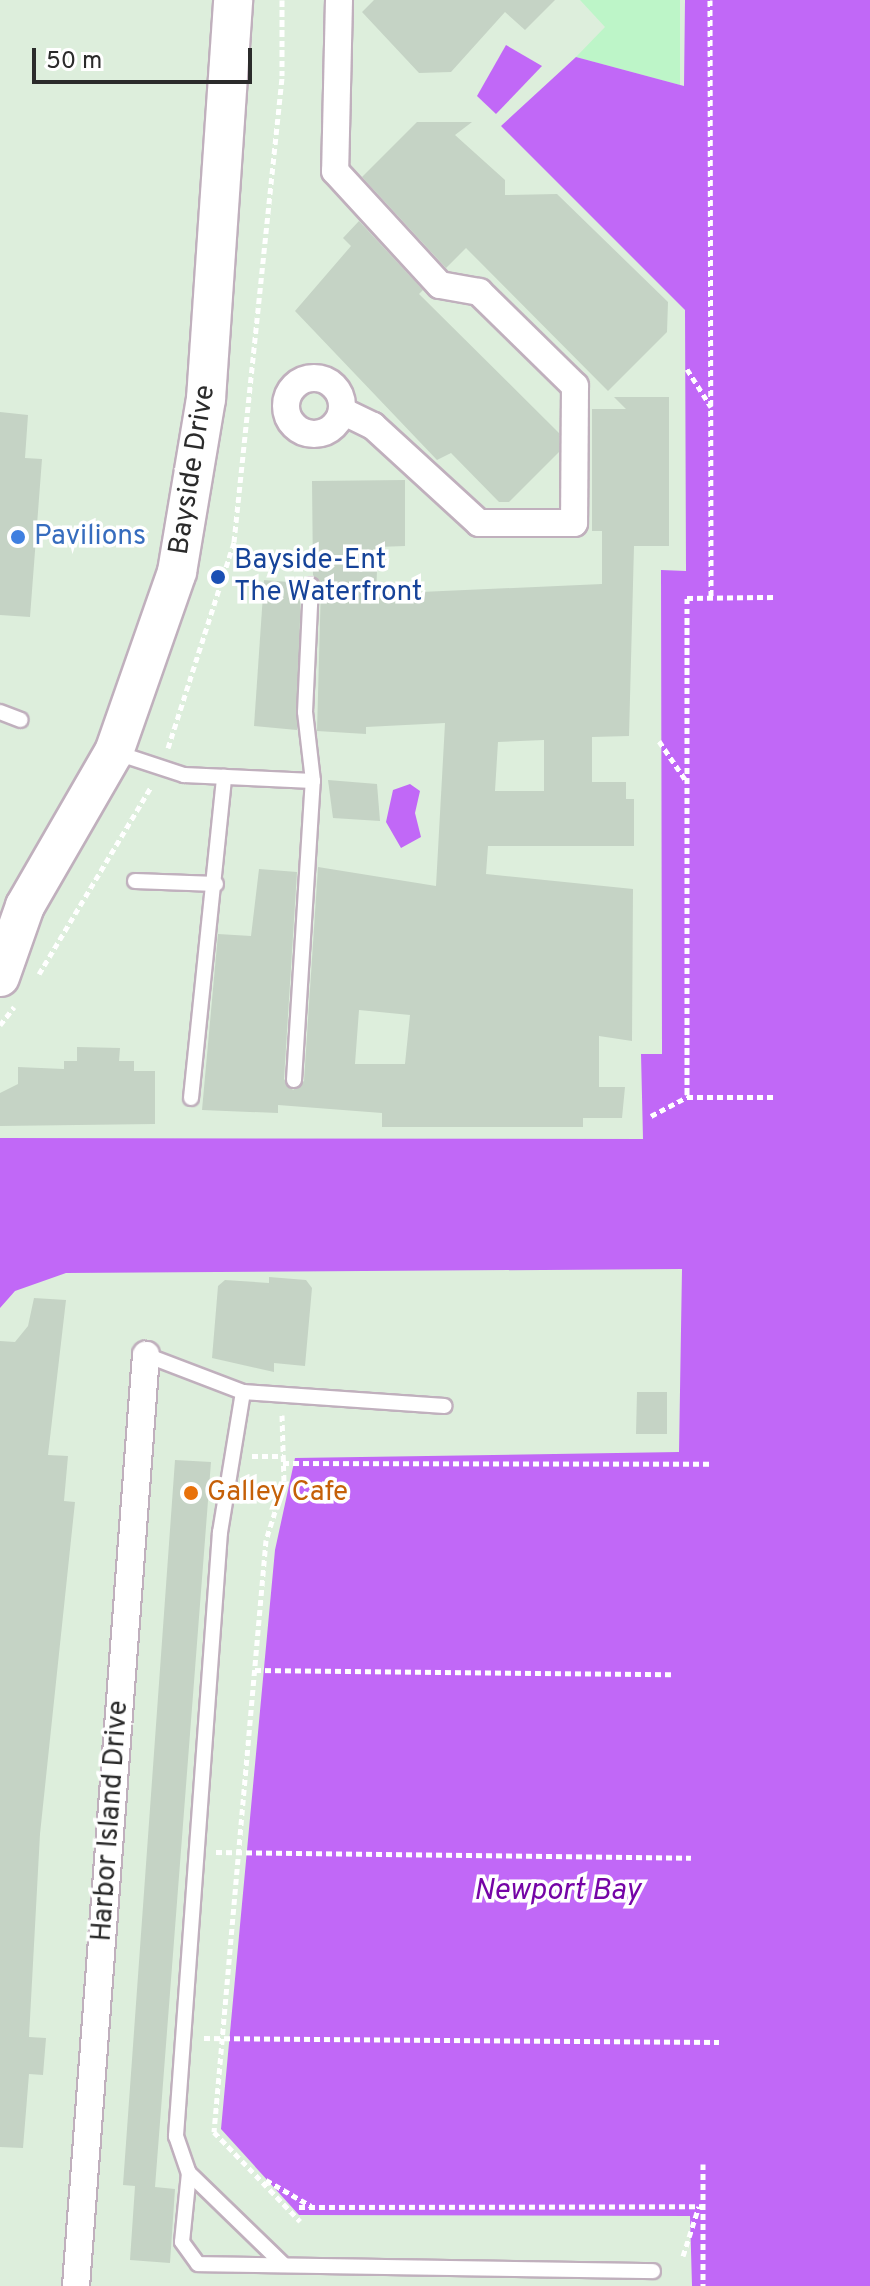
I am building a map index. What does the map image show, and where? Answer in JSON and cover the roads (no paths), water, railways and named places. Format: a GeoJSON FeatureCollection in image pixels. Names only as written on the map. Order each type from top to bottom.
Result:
{"type":"FeatureCollection","features":[{"type":"Feature","properties":{"kind":"main road","name":"Bayside Drive"},"geometry":{"type":"LineString","coordinates":[[0,977],[12,916],[114,752],[177,572],[196,484],[233,0]]}},
{"type":"Feature","properties":{"kind":"street"},"geometry":{"type":"LineString","coordinates":[[339,0],[335,171],[440,285],[479,292],[575,386],[574,523],[479,523],[373,426],[342,411]]}},
{"type":"Feature","properties":{"kind":"street","name":"Harbor Island Drive"},"geometry":{"type":"LineString","coordinates":[[76,2286],[146,1355]]}},
{"type":"Feature","properties":{"kind":"lane"},"geometry":{"type":"LineString","coordinates":[[294,1080],[313,781],[305,712],[311,585]]}},
{"type":"Feature","properties":{"kind":"lane"},"geometry":{"type":"LineString","coordinates":[[0,712],[21,720]]}},
{"type":"Feature","properties":{"kind":"lane"},"geometry":{"type":"LineString","coordinates":[[114,752],[184,775],[313,781]]}},
{"type":"Feature","properties":{"kind":"lane"},"geometry":{"type":"LineString","coordinates":[[191,1098],[216,884],[224,777]]}},
{"type":"Feature","properties":{"kind":"lane"},"geometry":{"type":"LineString","coordinates":[[135,881],[216,884]]}},
{"type":"Feature","properties":{"kind":"lane"},"geometry":{"type":"LineString","coordinates":[[146,1355],[243,1392],[282,1399],[445,1406]]}},
{"type":"Feature","properties":{"kind":"lane"},"geometry":{"type":"LineString","coordinates":[[243,1392],[220,1532],[176,2136],[189,2173],[284,2265]]}},
{"type":"Feature","properties":{"kind":"lane"},"geometry":{"type":"LineString","coordinates":[[189,2173],[181,2234],[192,2261],[653,2271]]}},
{"type":"Feature","properties":{"kind":"lane"},"geometry":{"type":"LineString","coordinates":[[486,2269],[486,2286]]}},
{"type":"Feature","properties":{"kind":"water","name":"Newport Bay"},"geometry":{"type":"Polygon","coordinates":[[[685,0],[870,0],[870,2286],[692,2286],[690,2216],[299,2215],[221,2129],[275,1550],[295,1458],[679,1452],[682,1269],[66,1273],[15,1291],[0,1308],[0,1138],[643,1139],[641,1054],[662,1054],[661,570],[686,571],[685,310],[501,126],[576,57],[684,86],[685,0]]]}},
{"type":"Feature","properties":{"kind":"water"},"geometry":{"type":"Polygon","coordinates":[[[506,45],[542,66],[496,114],[477,96],[506,45]]]}},
{"type":"Feature","properties":{"kind":"water"},"geometry":{"type":"Polygon","coordinates":[[[410,784],[420,791],[415,813],[421,837],[401,848],[386,822],[393,790],[410,784]]]}},
{"type":"Feature","properties":{"kind":"place","name":"Pavilions"},"geometry":{"type":"Point","coordinates":[18,537]}},
{"type":"Feature","properties":{"kind":"place","name":"Bayside-Ent The Waterfront"},"geometry":{"type":"Point","coordinates":[218,577]}},
{"type":"Feature","properties":{"kind":"place","name":"Galley Cafe"},"geometry":{"type":"Point","coordinates":[191,1493]}}]}
